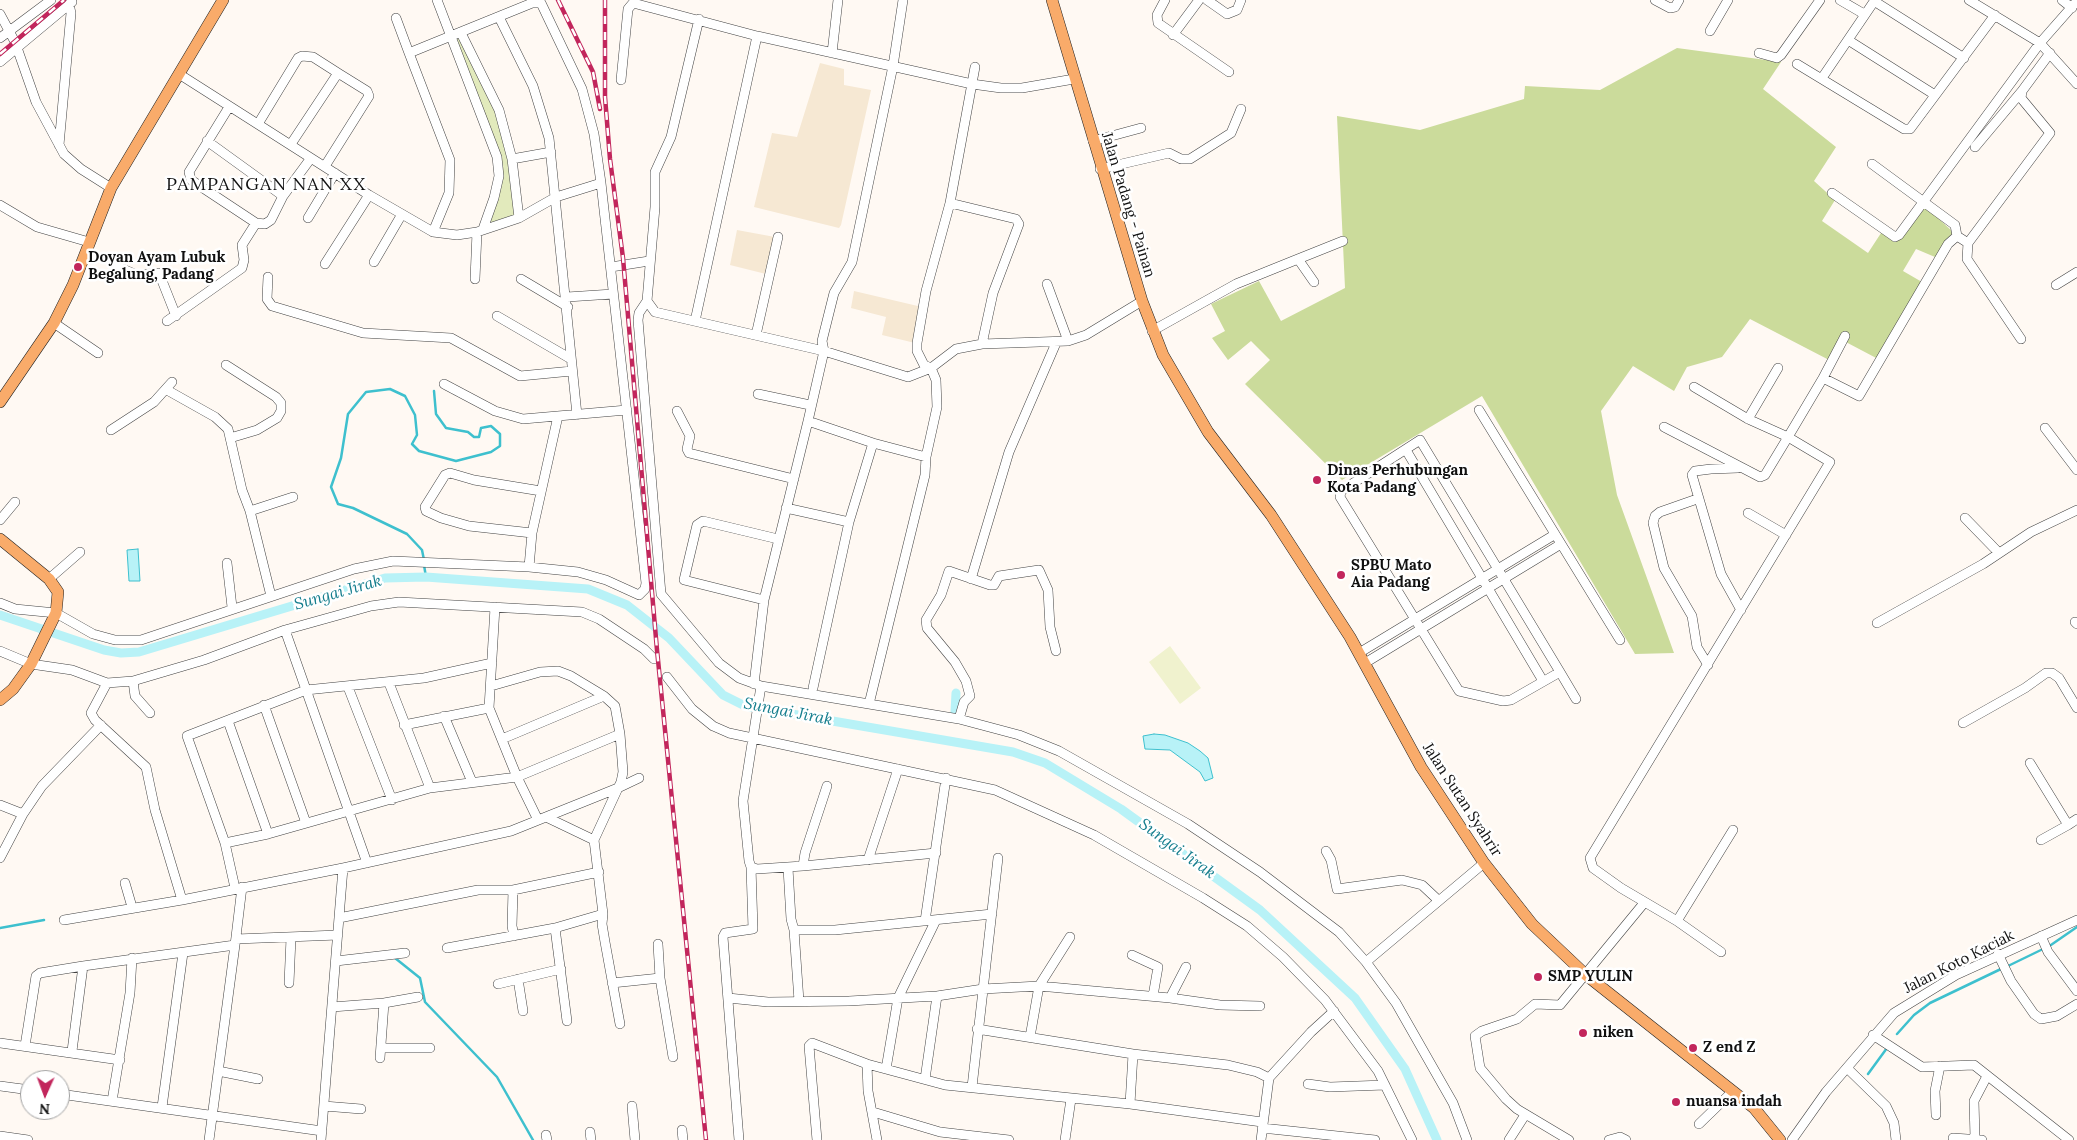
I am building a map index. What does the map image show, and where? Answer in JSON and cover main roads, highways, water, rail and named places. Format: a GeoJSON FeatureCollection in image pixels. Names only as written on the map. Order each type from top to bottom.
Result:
{"type":"FeatureCollection","features":[{"type":"Feature","properties":{"kind":"main road"},"geometry":{"type":"LineString","coordinates":[[0,402],[54,323],[73,285],[112,188],[223,0]]}},
{"type":"Feature","properties":{"kind":"main road","name":"Jalan Padang - Painan"},"geometry":{"type":"LineString","coordinates":[[1052,0],[1100,169],[1152,331],[1194,411]]}},
{"type":"Feature","properties":{"kind":"main road","name":"Jalan Sutan Syahrir"},"geometry":{"type":"LineString","coordinates":[[1194,411],[1282,530],[1362,658],[1421,767],[1484,863],[1532,924],[1586,975],[1754,1108],[1780,1140]]}},
{"type":"Feature","properties":{"kind":"main road"},"geometry":{"type":"LineString","coordinates":[[0,539],[49,579],[58,592],[55,615],[32,661],[13,689],[0,700]]}},
{"type":"Feature","properties":{"kind":"water"},"geometry":{"type":"Polygon","coordinates":[[[138,549],[140,581],[129,581],[127,550],[138,549]]]}},
{"type":"Feature","properties":{"kind":"water"},"geometry":{"type":"Polygon","coordinates":[[[1165,735],[1188,743],[1200,751],[1208,758],[1213,778],[1205,781],[1200,772],[1170,750],[1145,749],[1143,736],[1165,735]]]}},
{"type":"Feature","properties":{"kind":"waterway"},"geometry":{"type":"LineString","coordinates":[[424,560],[422,550],[407,534],[353,508],[338,504],[331,487],[341,458],[348,414],[366,392],[390,389],[405,396],[415,415],[417,435],[412,444],[419,451],[456,461],[491,452],[500,446],[500,434],[491,426],[481,428],[479,437],[474,437],[468,432],[446,428],[436,414],[434,391]]}},
{"type":"Feature","properties":{"kind":"waterway"},"geometry":{"type":"LineString","coordinates":[[424,565],[426,577]]}},
{"type":"Feature","properties":{"kind":"waterway","name":"Sungai Jirak"},"geometry":{"type":"LineString","coordinates":[[0,615],[104,650],[121,653],[139,652],[385,578],[426,577],[588,589],[627,605],[669,638],[723,695],[745,706],[1013,752],[1045,763],[1121,809],[1260,910],[1355,998],[1405,1069],[1437,1140]]}},
{"type":"Feature","properties":{"kind":"waterway"},"geometry":{"type":"LineString","coordinates":[[955,712],[956,693]]}},
{"type":"Feature","properties":{"kind":"waterway"},"geometry":{"type":"LineString","coordinates":[[0,928],[44,920]]}},
{"type":"Feature","properties":{"kind":"waterway"},"geometry":{"type":"LineString","coordinates":[[2048,947],[2077,927]]}},
{"type":"Feature","properties":{"kind":"waterway"},"geometry":{"type":"LineString","coordinates":[[2008,966],[2043,949]]}},
{"type":"Feature","properties":{"kind":"waterway"},"geometry":{"type":"LineString","coordinates":[[395,958],[420,978],[425,1002],[497,1077],[533,1140]]}},
{"type":"Feature","properties":{"kind":"waterway"},"geometry":{"type":"LineString","coordinates":[[1897,1034],[1914,1015],[1930,1003],[2003,968]]}},
{"type":"Feature","properties":{"kind":"waterway"},"geometry":{"type":"LineString","coordinates":[[1868,1074],[1887,1048]]}},
{"type":"Feature","properties":{"kind":"railway"},"geometry":{"type":"LineString","coordinates":[[0,54],[64,0]]}},
{"type":"Feature","properties":{"kind":"railway"},"geometry":{"type":"LineString","coordinates":[[558,0],[593,72],[600,109]]}},
{"type":"Feature","properties":{"kind":"railway"},"geometry":{"type":"LineString","coordinates":[[605,0],[605,97],[610,159],[623,258],[657,650],[706,1140]]}},
{"type":"Feature","properties":{"kind":"place","name":"Doyan Ayam Lubuk Begalung, Padang"},"geometry":{"type":"Point","coordinates":[78,267]}},
{"type":"Feature","properties":{"kind":"place","name":"Dinas Perhubungan Kota Padang"},"geometry":{"type":"Point","coordinates":[1317,480]}},
{"type":"Feature","properties":{"kind":"place","name":"SPBU Mato Aia Padang"},"geometry":{"type":"Point","coordinates":[1341,575]}},
{"type":"Feature","properties":{"kind":"place","name":"SMP YULIN"},"geometry":{"type":"Point","coordinates":[1538,977]}},
{"type":"Feature","properties":{"kind":"place","name":"niken"},"geometry":{"type":"Point","coordinates":[1583,1033]}},
{"type":"Feature","properties":{"kind":"place","name":"Z end Z"},"geometry":{"type":"Point","coordinates":[1693,1048]}},
{"type":"Feature","properties":{"kind":"place","name":"nuansa indah"},"geometry":{"type":"Point","coordinates":[1676,1102]}},
{"type":"Feature","properties":{"kind":"district","name":"PAMPANGAN NAN XX"},"geometry":{"type":"Point","coordinates":[266,185]}}]}
